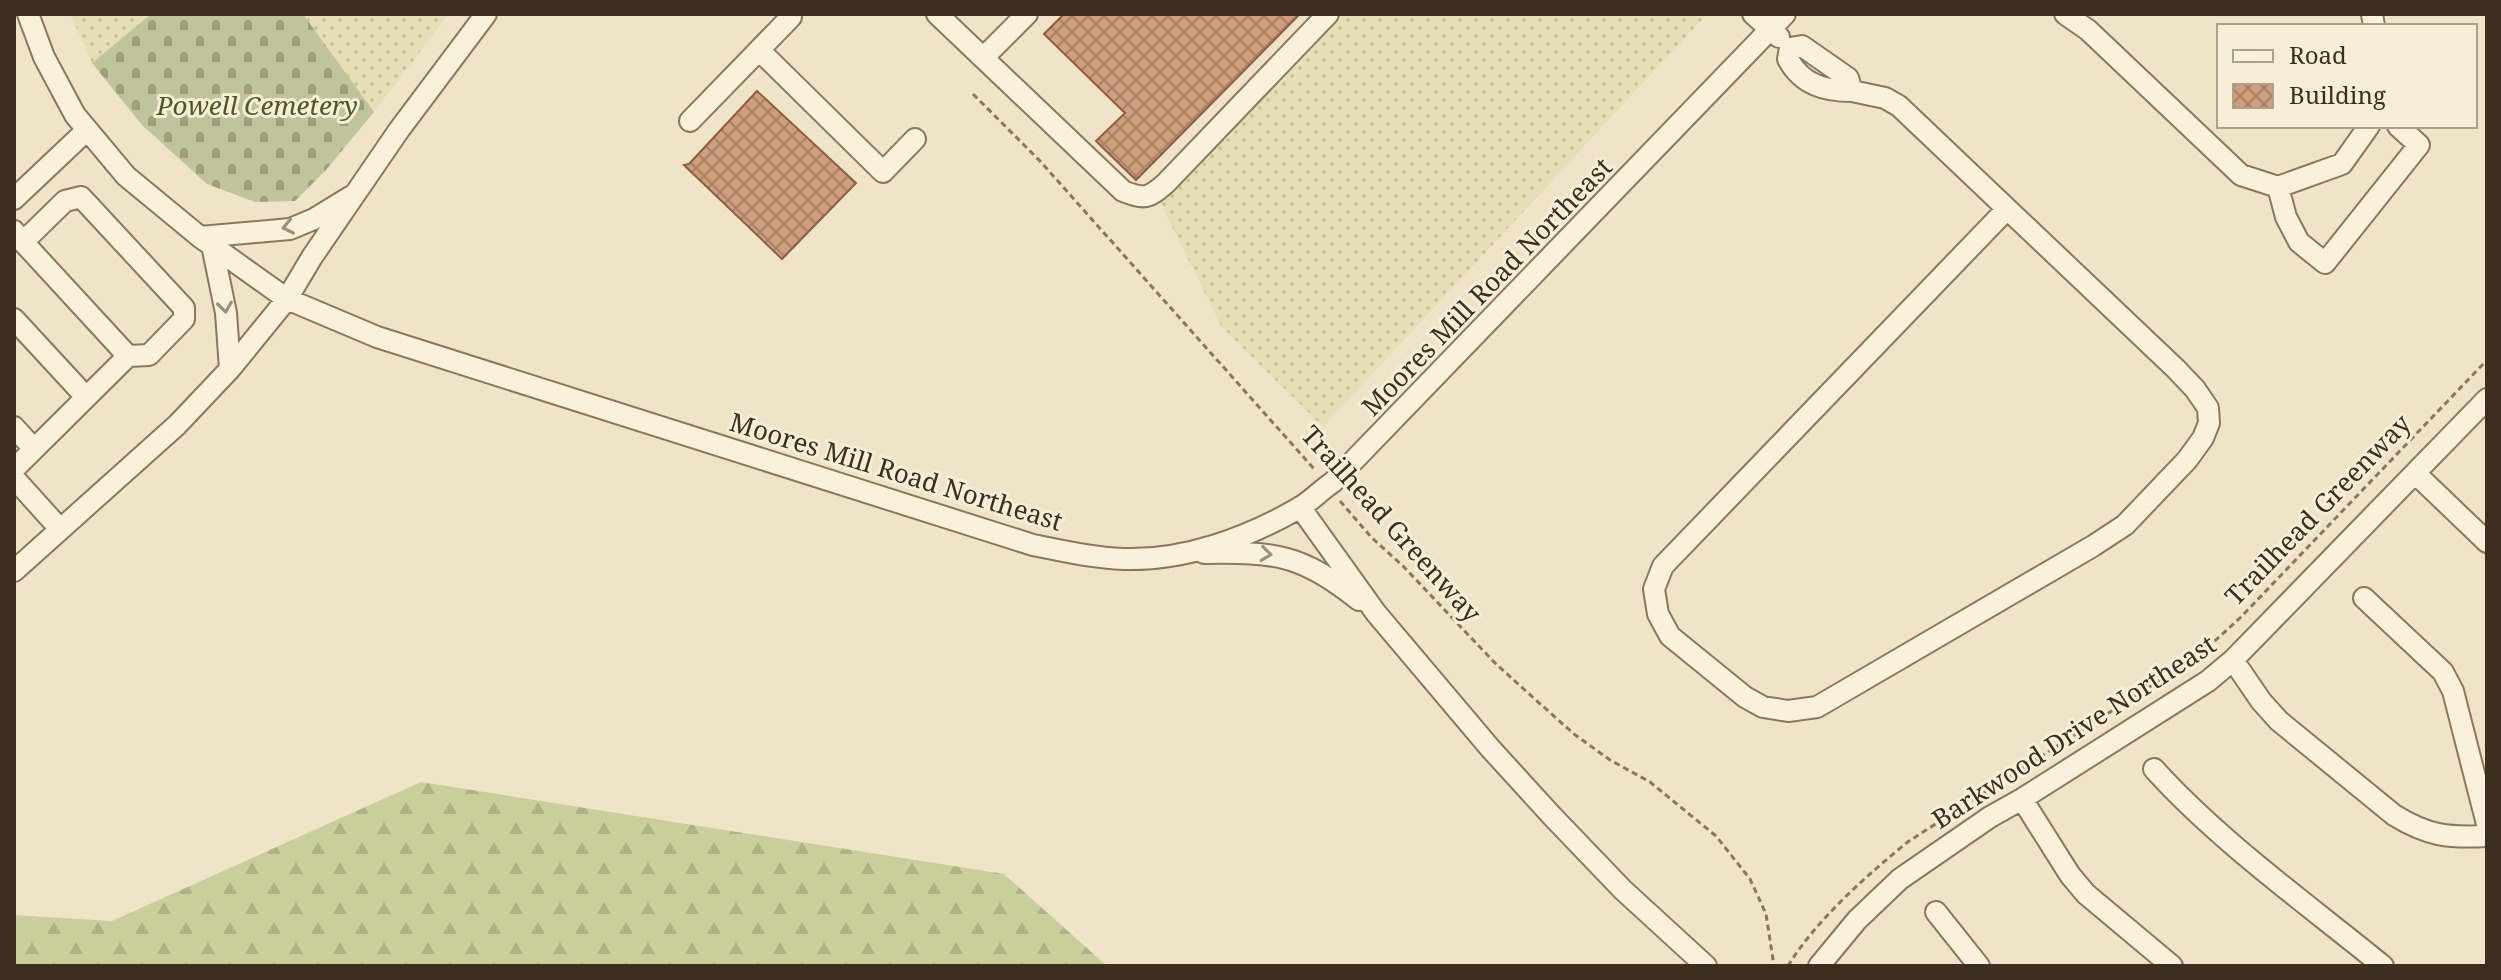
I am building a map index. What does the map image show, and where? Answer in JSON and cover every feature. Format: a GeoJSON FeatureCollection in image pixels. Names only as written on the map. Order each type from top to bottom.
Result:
{"type":"FeatureCollection","features":[{"type":"Feature","properties":{"kind":"street","name":"Moores Mill Road Northeast"},"geometry":{"type":"LineString","coordinates":[[28,14],[44,57],[75,115],[126,176],[206,241],[287,299],[377,337],[1033,545],[1125,559],[1188,553],[1258,529],[1300,507],[1328,486],[1351,466],[1785,14]]}},
{"type":"Feature","properties":{"kind":"street"},"geometry":{"type":"LineString","coordinates":[[14,571],[177,425],[230,369],[287,299],[399,130],[486,14]]}},
{"type":"Feature","properties":{"kind":"street"},"geometry":{"type":"LineString","coordinates":[[937,14],[1123,191],[1138,197],[1151,196],[1328,14]]}},
{"type":"Feature","properties":{"kind":"street"},"geometry":{"type":"LineString","coordinates":[[983,58],[1027,14]]}},
{"type":"Feature","properties":{"kind":"street"},"geometry":{"type":"LineString","coordinates":[[1753,14],[1790,48],[1788,59],[1793,69],[1809,81],[1828,91],[1852,91],[1885,98],[1899,106],[2007,209],[2195,389],[2208,408],[2209,423],[2203,438],[2187,460],[2125,525],[2093,546],[1817,707],[1788,711],[1763,707],[1745,697],[1670,636],[1658,614],[1654,589],[1663,566],[2007,209]]}},
{"type":"Feature","properties":{"kind":"street"},"geometry":{"type":"LineString","coordinates":[[2065,14],[2088,30],[2241,175],[2278,187],[2342,164],[2368,128]]}},
{"type":"Feature","properties":{"kind":"street"},"geometry":{"type":"LineString","coordinates":[[690,121],[791,17]]}},
{"type":"Feature","properties":{"kind":"street"},"geometry":{"type":"LineString","coordinates":[[759,50],[883,172],[915,139]]}},
{"type":"Feature","properties":{"kind":"street"},"geometry":{"type":"LineString","coordinates":[[2278,187],[2286,217],[2299,242],[2325,263],[2419,145],[2400,128]]}},
{"type":"Feature","properties":{"kind":"street"},"geometry":{"type":"LineString","coordinates":[[14,199],[87,130]]}},
{"type":"Feature","properties":{"kind":"street"},"geometry":{"type":"LineString","coordinates":[[230,369],[226,313],[206,241],[290,229],[314,219],[357,192]]}},
{"type":"Feature","properties":{"kind":"street"},"geometry":{"type":"LineString","coordinates":[[14,469],[128,356],[149,355],[184,319],[184,308],[81,197],[65,201],[19,237],[128,356]]}},
{"type":"Feature","properties":{"kind":"street"},"geometry":{"type":"LineString","coordinates":[[14,319],[86,397]]}},
{"type":"Feature","properties":{"kind":"street","name":"Barkwood Drive Northeast"},"geometry":{"type":"LineString","coordinates":[[1819,966],[1857,920],[1900,879],[1990,817],[2208,681],[2233,660],[2487,399]]}},
{"type":"Feature","properties":{"kind":"street"},"geometry":{"type":"LineString","coordinates":[[14,427],[34,449]]}},
{"type":"Feature","properties":{"kind":"street"},"geometry":{"type":"LineString","coordinates":[[2415,473],[2487,542]]}},
{"type":"Feature","properties":{"kind":"street"},"geometry":{"type":"LineString","coordinates":[[14,478],[60,529]]}},
{"type":"Feature","properties":{"kind":"street"},"geometry":{"type":"LineString","coordinates":[[1300,507],[1376,613],[1490,748],[1623,890],[1706,966]]}},
{"type":"Feature","properties":{"kind":"street"},"geometry":{"type":"LineString","coordinates":[[1188,553],[1256,552],[1290,559],[1330,577],[1376,613]]}},
{"type":"Feature","properties":{"kind":"street"},"geometry":{"type":"LineString","coordinates":[[2364,598],[2443,672],[2453,691],[2487,824]]}},
{"type":"Feature","properties":{"kind":"street"},"geometry":{"type":"LineString","coordinates":[[2233,660],[2279,721],[2394,815],[2411,826],[2433,834],[2454,838],[2487,836]]}},
{"type":"Feature","properties":{"kind":"street"},"geometry":{"type":"LineString","coordinates":[[2154,769],[2218,831],[2383,966]]}},
{"type":"Feature","properties":{"kind":"street"},"geometry":{"type":"LineString","coordinates":[[2022,799],[2070,875],[2086,894],[2172,966]]}},
{"type":"Feature","properties":{"kind":"street"},"geometry":{"type":"LineString","coordinates":[[1936,912],[1979,966]]}},
{"type":"Feature","properties":{"kind":"path","name":"Trailhead Greenway"},"geometry":{"type":"LineString","coordinates":[[973,94],[1040,161],[1251,396],[1372,538],[1528,693],[1574,734],[1610,760],[1650,782],[1716,836],[1750,879],[1766,914],[1774,966]]}},
{"type":"Feature","properties":{"kind":"path","name":"Trailhead Greenway"},"geometry":{"type":"LineString","coordinates":[[1788,966],[1843,901],[1874,869],[1909,841],[2168,675],[2217,639],[2487,360]]}},
{"type":"Feature","properties":{"kind":"shaded area"},"geometry":{"type":"Polygon","coordinates":[[[70,14],[151,14],[92,63],[70,14]]]}},
{"type":"Feature","properties":{"kind":"shaded area"},"geometry":{"type":"Polygon","coordinates":[[[303,14],[449,14],[374,112],[303,14]]]}},
{"type":"Feature","properties":{"kind":"shaded area"},"geometry":{"type":"Polygon","coordinates":[[[1339,14],[1707,14],[1323,427],[1221,326],[1159,200],[1339,14]]]}},
{"type":"Feature","properties":{"kind":"green space","name":"Powell Cemetery"},"geometry":{"type":"Polygon","coordinates":[[[151,14],[303,14],[374,112],[326,170],[295,201],[255,202],[207,184],[142,125],[92,63],[151,14]]]}},
{"type":"Feature","properties":{"kind":"green space"},"geometry":{"type":"Polygon","coordinates":[[[421,782],[1004,874],[1107,966],[14,966],[14,915],[112,921],[421,782]]]}},
{"type":"Feature","properties":{"kind":"building"},"geometry":{"type":"Polygon","coordinates":[[[1064,14],[1300,14],[1136,180],[1096,141],[1125,113],[1044,34],[1064,14]]]}},
{"type":"Feature","properties":{"kind":"building"},"geometry":{"type":"Polygon","coordinates":[[[757,91],[856,183],[782,259],[684,165],[689,164],[757,91]]]}}]}
